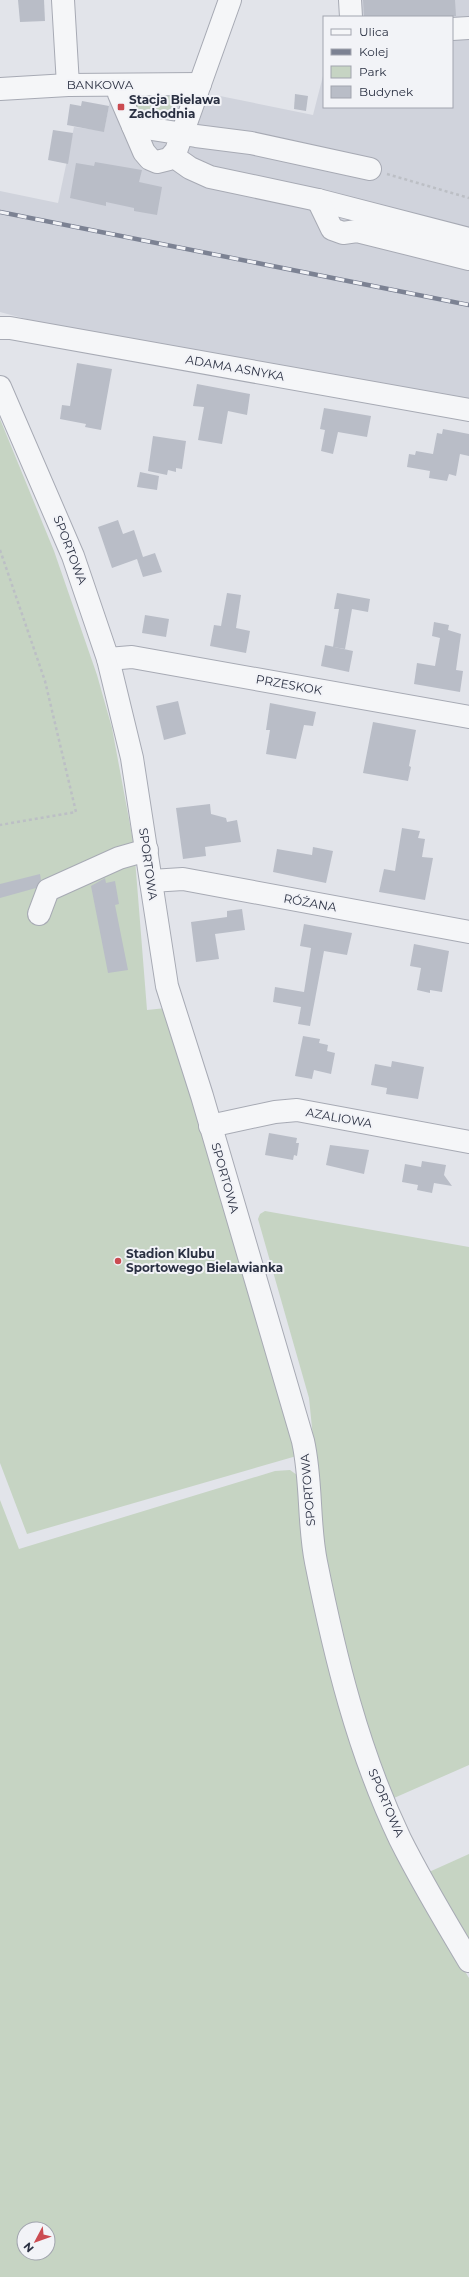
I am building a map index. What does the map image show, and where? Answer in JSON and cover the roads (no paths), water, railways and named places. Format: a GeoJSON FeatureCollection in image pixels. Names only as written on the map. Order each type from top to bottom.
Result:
{"type":"FeatureCollection","features":[{"type":"Feature","properties":{"kind":"street"},"geometry":{"type":"LineString","coordinates":[[63,0],[68,85]]}},
{"type":"Feature","properties":{"kind":"street"},"geometry":{"type":"LineString","coordinates":[[118,85],[119,94],[144,152],[150,159],[162,162],[173,156],[230,0]]}},
{"type":"Feature","properties":{"kind":"street"},"geometry":{"type":"LineString","coordinates":[[350,0],[351,16]]}},
{"type":"Feature","properties":{"kind":"street"},"geometry":{"type":"LineString","coordinates":[[453,29],[469,28]]}},
{"type":"Feature","properties":{"kind":"street","name":"BANKOWA"},"geometry":{"type":"LineString","coordinates":[[0,88],[68,85],[200,84]]}},
{"type":"Feature","properties":{"kind":"street"},"geometry":{"type":"LineString","coordinates":[[133,126],[251,143],[370,169]]}},
{"type":"Feature","properties":{"kind":"street"},"geometry":{"type":"LineString","coordinates":[[173,156],[190,168],[210,176],[318,200],[469,239]]}},
{"type":"Feature","properties":{"kind":"street"},"geometry":{"type":"LineString","coordinates":[[318,200],[332,229],[343,233],[358,231],[469,259]]}},
{"type":"Feature","properties":{"kind":"street","name":"ADAMA ASNYKA"},"geometry":{"type":"LineString","coordinates":[[0,328],[10,328],[469,410]]}},
{"type":"Feature","properties":{"kind":"street","name":"SPORTOWA"},"geometry":{"type":"LineString","coordinates":[[1,393],[73,556],[108,659],[129,743],[167,986],[303,1441],[307,1464],[316,1560],[350,1706],[375,1778],[400,1839],[420,1877],[469,1961]]}},
{"type":"Feature","properties":{"kind":"street","name":"PRZESKOK"},"geometry":{"type":"LineString","coordinates":[[108,659],[132,657],[469,717]]}},
{"type":"Feature","properties":{"kind":"street"},"geometry":{"type":"LineString","coordinates":[[39,914],[48,890],[119,858],[146,850]]}},
{"type":"Feature","properties":{"kind":"street","name":"RÓŻANA"},"geometry":{"type":"LineString","coordinates":[[151,881],[183,879],[469,932]]}},
{"type":"Feature","properties":{"kind":"street","name":"AZALIOWA"},"geometry":{"type":"LineString","coordinates":[[210,1126],[274,1112],[297,1110],[469,1142]]}},
{"type":"Feature","properties":{"kind":"railway"},"geometry":{"type":"LineString","coordinates":[[0,212],[469,305]]}},
{"type":"Feature","properties":{"kind":"place","name":"Stacja Bielawa Zachodnia"},"geometry":{"type":"Point","coordinates":[121,107]}},
{"type":"Feature","properties":{"kind":"place","name":"Stadion Klubu Sportowego Bielawianka"},"geometry":{"type":"Point","coordinates":[118,1261]}}]}
